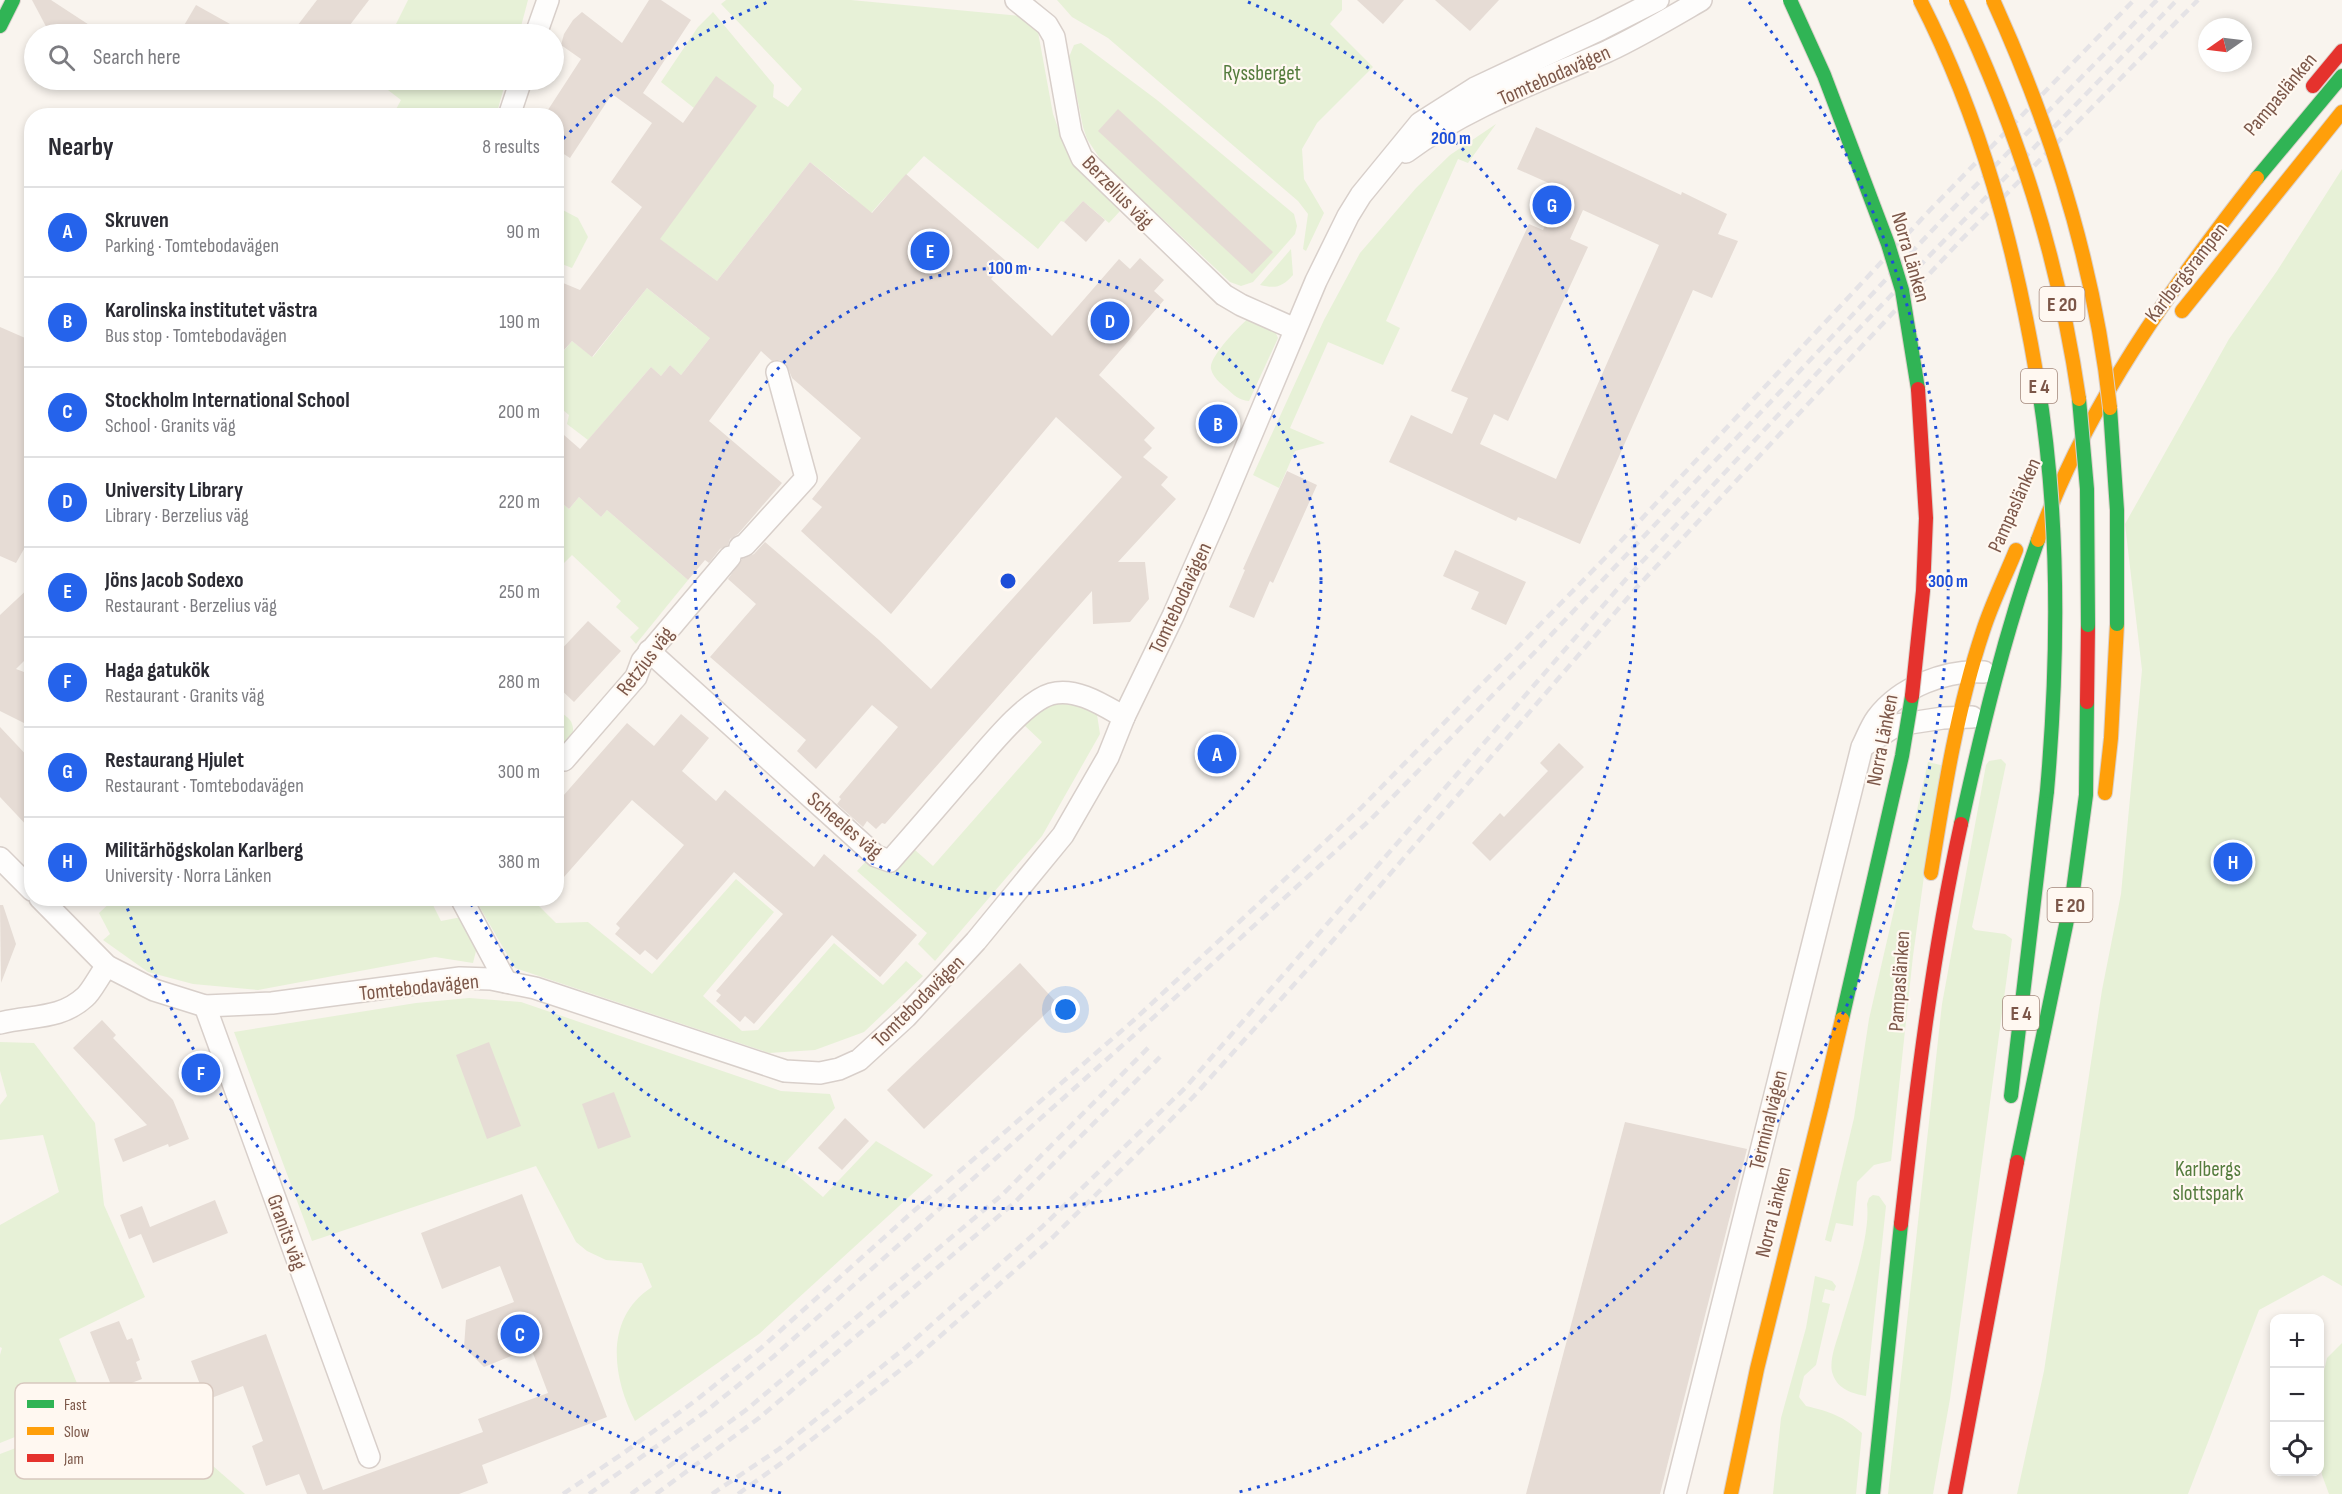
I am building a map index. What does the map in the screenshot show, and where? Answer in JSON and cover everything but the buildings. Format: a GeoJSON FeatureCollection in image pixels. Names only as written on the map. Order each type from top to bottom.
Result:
{"type":"FeatureCollection","features":[{"type":"Feature","properties":{"kind":"main road"},"geometry":{"type":"LineString","coordinates":[[1,22],[13,0]]}},
{"type":"Feature","properties":{"kind":"main road","name":"Norra Länken"},"geometry":{"type":"LineString","coordinates":[[1732,1493],[1755,1378],[1822,1105],[1902,756],[1916,673],[1926,518],[1919,395],[1898,275],[1824,75],[1790,0]]}},
{"type":"Feature","properties":{"kind":"main road","name":"E 4"},"geometry":{"type":"LineString","coordinates":[[1920,0],[1946,52],[1986,156],[2000,202],[2033,347],[2046,431],[2053,534],[2053,726],[2010,1105]]}},
{"type":"Feature","properties":{"kind":"main road","name":"E 20"},"geometry":{"type":"LineString","coordinates":[[1956,0],[1976,39],[2019,147],[2050,249],[2078,390],[2086,471],[2088,625],[2085,812],[2073,891],[2002,1235]]}},
{"type":"Feature","properties":{"kind":"main road"},"geometry":{"type":"LineString","coordinates":[[1993,0],[2028,78],[2054,150],[2086,266],[2101,339],[2115,458],[2118,531],[2117,624],[2111,738],[2103,806]]}},
{"type":"Feature","properties":{"kind":"main road","name":"Pampaslänken"},"geometry":{"type":"LineString","coordinates":[[2306,95],[2342,51]]}},
{"type":"Feature","properties":{"kind":"main road","name":"Pampaslänken"},"geometry":{"type":"LineString","coordinates":[[1873,1494],[1913,1127],[1935,956],[1951,862],[1985,717],[2028,568],[2070,462],[2096,412],[2147,329],[2220,226],[2306,117],[2342,76]]}},
{"type":"Feature","properties":{"kind":"main road","name":"Karlbergsrampen"},"geometry":{"type":"LineString","coordinates":[[2174,322],[2342,112]]}},
{"type":"Feature","properties":{"kind":"main road","name":"Pampaslänken"},"geometry":{"type":"LineString","coordinates":[[2039,494],[2093,389],[2140,315]]}},
{"type":"Feature","properties":{"kind":"main road"},"geometry":{"type":"LineString","coordinates":[[2070,462],[2145,358]]}},
{"type":"Feature","properties":{"kind":"main road","name":"Pampaslänken"},"geometry":{"type":"LineString","coordinates":[[1930,882],[1939,824],[1972,671],[1980,641],[2021,539]]}},
{"type":"Feature","properties":{"kind":"main road","name":"Pampaslänken"},"geometry":{"type":"LineString","coordinates":[[1913,1127],[1919,976]]}},
{"type":"Feature","properties":{"kind":"main road"},"geometry":{"type":"LineString","coordinates":[[2013,1181],[2043,1104]]}},
{"type":"Feature","properties":{"kind":"main road"},"geometry":{"type":"LineString","coordinates":[[1955,1494],[2002,1235],[2005,1149]]}},
{"type":"Feature","properties":{"kind":"street"},"geometry":{"type":"LineString","coordinates":[[540,24],[548,0]]}},
{"type":"Feature","properties":{"kind":"street","name":"Berzelius väg"},"geometry":{"type":"LineString","coordinates":[[1016,0],[1047,26],[1054,37],[1069,126],[1082,158],[1224,295],[1295,329]]}},
{"type":"Feature","properties":{"kind":"street","name":"Tomtebodavägen"},"geometry":{"type":"LineString","coordinates":[[48,906],[107,966],[154,990],[205,1005],[273,1003],[460,978],[506,982],[535,988],[785,1071],[820,1072],[839,1069],[859,1060],[906,1017],[976,941],[1063,835],[1085,799],[1108,757],[1124,717],[1173,616],[1241,461],[1295,329],[1348,216],[1361,195],[1420,123],[1475,88],[1601,30],[1658,0]]}},
{"type":"Feature","properties":{"kind":"street","name":"Tomtebodavägen"},"geometry":{"type":"LineString","coordinates":[[1379,173],[1425,138],[1490,103],[1650,31],[1701,0]]}},
{"type":"Feature","properties":{"kind":"street"},"geometry":{"type":"LineString","coordinates":[[512,108],[518,90]]}},
{"type":"Feature","properties":{"kind":"street","name":"Retzius väg"},"geometry":{"type":"LineString","coordinates":[[564,760],[636,677],[649,651],[735,552],[745,545],[806,478],[777,372]]}},
{"type":"Feature","properties":{"kind":"street","name":"Scheeles väg"},"geometry":{"type":"LineString","coordinates":[[649,651],[876,856],[890,861],[992,745],[1036,700],[1053,693],[1072,693],[1124,717]]}},
{"type":"Feature","properties":{"kind":"street","name":"Terminalvägen"},"geometry":{"type":"LineString","coordinates":[[1675,1494],[1862,747],[1877,717],[1898,698],[1933,678],[1972,671],[1997,674]]}},
{"type":"Feature","properties":{"kind":"street"},"geometry":{"type":"LineString","coordinates":[[1862,747],[1897,725],[1961,716],[1985,717]]}},
{"type":"Feature","properties":{"kind":"street"},"geometry":{"type":"LineString","coordinates":[[0,858],[24,875]]}},
{"type":"Feature","properties":{"kind":"street"},"geometry":{"type":"LineString","coordinates":[[465,906],[506,982]]}},
{"type":"Feature","properties":{"kind":"street"},"geometry":{"type":"LineString","coordinates":[[0,1023],[45,1017],[67,1010],[87,995],[107,966]]}},
{"type":"Feature","properties":{"kind":"street","name":"Granits väg"},"geometry":{"type":"LineString","coordinates":[[205,1005],[369,1457]]}},
{"type":"Feature","properties":{"kind":"green space"},"geometry":{"type":"Polygon","coordinates":[[[408,0],[528,0],[522,24],[396,24],[408,0]]]}},
{"type":"Feature","properties":{"kind":"green space"},"geometry":{"type":"Polygon","coordinates":[[[726,0],[851,0],[1020,16],[1038,32],[1053,114],[1068,155],[1074,166],[1120,211],[1109,223],[1083,201],[1064,222],[1061,221],[1038,249],[924,156],[879,204],[778,321],[762,308],[850,194],[810,162],[717,281],[658,238],[694,108],[661,82],[698,27],[713,12],[774,85],[773,97],[788,107],[802,89],[721,4],[726,0]]]}},
{"type":"Feature","properties":{"kind":"green space","name":"Ryssberget"},"geometry":{"type":"Polygon","coordinates":[[[1057,0],[1342,0],[1342,10],[1330,24],[1373,67],[1317,123],[1302,149],[1304,179],[1324,213],[1306,251],[1303,249],[1308,214],[1298,201],[1108,38],[1072,17],[1057,0]]]}},
{"type":"Feature","properties":{"kind":"green space"},"geometry":{"type":"Polygon","coordinates":[[[1081,43],[1157,100],[1294,214],[1297,226],[1295,234],[1253,282],[1241,286],[1230,282],[1103,163],[1087,139],[1083,127],[1069,57],[1074,45],[1081,43]]]}},
{"type":"Feature","properties":{"kind":"green space"},"geometry":{"type":"Polygon","coordinates":[[[388,90],[503,90],[498,108],[397,108],[401,100],[388,90]]]}},
{"type":"Feature","properties":{"kind":"green space"},"geometry":{"type":"Polygon","coordinates":[[[1496,124],[1468,163],[1458,159],[1386,321],[1400,328],[1383,365],[1328,342],[1290,428],[1325,443],[1295,451],[1279,488],[1253,475],[1324,320],[1360,253],[1416,188],[1450,155],[1496,124]]]}},
{"type":"Feature","properties":{"kind":"green space","name":"Karlbergs slottspark"},"geometry":{"type":"Polygon","coordinates":[[[2342,169],[2342,1286],[2323,1275],[2259,1310],[2188,1494],[2017,1494],[2044,1371],[2102,990],[2121,894],[2142,670],[2125,524],[2229,339],[2277,271],[2342,169]]]}},
{"type":"Feature","properties":{"kind":"green space"},"geometry":{"type":"Polygon","coordinates":[[[564,211],[578,218],[588,237],[572,268],[564,265],[564,211]]]}},
{"type":"Feature","properties":{"kind":"green space"},"geometry":{"type":"Polygon","coordinates":[[[1291,249],[1293,275],[1278,286],[1260,285],[1291,249]]]}},
{"type":"Feature","properties":{"kind":"green space"},"geometry":{"type":"Polygon","coordinates":[[[647,288],[697,328],[721,324],[681,375],[670,365],[661,376],[651,367],[588,440],[567,424],[569,415],[564,411],[564,351],[572,341],[593,357],[647,288]]]}},
{"type":"Feature","properties":{"kind":"green space"},"geometry":{"type":"Polygon","coordinates":[[[1249,318],[1274,329],[1278,338],[1249,401],[1234,395],[1217,380],[1213,375],[1211,364],[1232,334],[1249,318]]]}},
{"type":"Feature","properties":{"kind":"green space"},"geometry":{"type":"Polygon","coordinates":[[[579,497],[601,517],[607,510],[688,580],[636,644],[630,637],[639,628],[616,607],[621,601],[572,555],[564,563],[564,505],[569,509],[579,497]]]}},
{"type":"Feature","properties":{"kind":"green space"},"geometry":{"type":"Polygon","coordinates":[[[1056,701],[1096,708],[1100,734],[1042,836],[935,961],[918,944],[927,933],[857,871],[870,857],[893,874],[915,850],[933,866],[1042,742],[1024,725],[1041,707],[1056,701]]]}},
{"type":"Feature","properties":{"kind":"green space"},"geometry":{"type":"Polygon","coordinates":[[[564,714],[573,726],[573,735],[564,743],[564,714]]]}},
{"type":"Feature","properties":{"kind":"green space"},"geometry":{"type":"Polygon","coordinates":[[[2001,759],[2006,764],[1972,927],[1975,930],[2005,934],[2012,939],[1950,1399],[1933,1494],[1888,1494],[1942,1004],[1986,765],[1989,761],[2001,759]]]}},
{"type":"Feature","properties":{"kind":"green space"},"geometry":{"type":"Polygon","coordinates":[[[1928,762],[1945,766],[1928,847],[1913,956],[1891,1161],[1874,1165],[1857,1182],[1853,1226],[1836,1223],[1831,1242],[1825,1240],[1854,1118],[1869,1019],[1928,762]]]}},
{"type":"Feature","properties":{"kind":"green space"},"geometry":{"type":"Polygon","coordinates":[[[736,879],[774,912],[703,996],[742,1031],[758,1030],[834,943],[883,985],[906,961],[923,976],[864,1032],[815,1050],[769,1053],[515,968],[479,906],[539,906],[556,923],[588,922],[652,974],[736,879]]]}},
{"type":"Feature","properties":{"kind":"green space"},"geometry":{"type":"Polygon","coordinates":[[[106,906],[434,906],[441,921],[472,915],[476,951],[473,963],[435,957],[258,990],[193,984],[148,972],[103,940],[110,934],[99,913],[106,906]]]}},
{"type":"Feature","properties":{"kind":"green space"},"geometry":{"type":"Polygon","coordinates":[[[469,998],[521,1002],[781,1091],[830,1094],[835,1108],[784,1164],[823,1197],[876,1141],[933,1175],[759,1334],[635,1421],[621,1385],[617,1349],[619,1331],[626,1315],[637,1300],[652,1287],[642,1263],[606,1260],[587,1251],[576,1242],[536,1166],[312,1241],[234,1032],[416,1003],[469,998]]]}},
{"type":"Feature","properties":{"kind":"green space"},"geometry":{"type":"Polygon","coordinates":[[[0,1042],[34,1043],[95,1123],[104,1205],[145,1297],[59,1339],[77,1383],[15,1383],[15,1437],[0,1443],[0,1355],[2,1348],[0,1347],[0,1225],[59,1192],[43,1135],[0,1140],[0,1105],[7,1096],[0,1071],[0,1042]]]}},
{"type":"Feature","properties":{"kind":"green space"},"geometry":{"type":"Polygon","coordinates":[[[1873,1195],[1879,1196],[1886,1206],[1866,1396],[1851,1392],[1838,1384],[1831,1365],[1863,1249],[1867,1204],[1873,1195]]]}},
{"type":"Feature","properties":{"kind":"green space"},"geometry":{"type":"Polygon","coordinates":[[[1815,1276],[1832,1281],[1836,1286],[1834,1291],[1825,1289],[1822,1302],[1830,1304],[1816,1365],[1804,1376],[1799,1397],[1806,1406],[1836,1415],[1862,1433],[1856,1494],[1773,1494],[1781,1418],[1806,1328],[1815,1276]]]}},
{"type":"Feature","properties":{"kind":"green space"},"geometry":{"type":"Polygon","coordinates":[[[2342,1343],[2342,1494],[2329,1494],[2322,1476],[2324,1371],[2327,1358],[2342,1343]]]}},
{"type":"Feature","properties":{"kind":"green space"},"geometry":{"type":"Polygon","coordinates":[[[15,1448],[15,1479],[213,1479],[213,1466],[245,1494],[0,1494],[0,1454],[15,1448]]]}},
{"type":"Feature","properties":{"kind":"railway"},"geometry":{"type":"LineString","coordinates":[[563,1494],[695,1401],[761,1348],[908,1216],[1134,1020],[1360,809],[1605,558],[1930,210],[2134,0]]}},
{"type":"Feature","properties":{"kind":"railway"},"geometry":{"type":"LineString","coordinates":[[589,1494],[705,1412],[773,1357],[1133,1036],[1371,819],[1533,654],[1941,221],[2157,0]]}},
{"type":"Feature","properties":{"kind":"railway"},"geometry":{"type":"LineString","coordinates":[[712,1494],[779,1449],[905,1348],[1042,1227],[1185,1088],[1627,578],[1844,344],[2177,0]]}},
{"type":"Feature","properties":{"kind":"railway"},"geometry":{"type":"LineString","coordinates":[[738,1494],[787,1459],[913,1360],[1053,1237],[1156,1135],[1316,960],[1638,586],[1961,240],[2198,0]]}},
{"type":"Feature","properties":{"kind":"railway"},"geometry":{"type":"LineString","coordinates":[[631,1494],[746,1410],[1003,1194],[1149,1047]]}},
{"type":"Feature","properties":{"kind":"railway"},"geometry":{"type":"LineString","coordinates":[[656,1494],[759,1418],[1013,1204],[1160,1057]]}},
{"type":"Feature","properties":{"kind":"traffic: fast"},"geometry":{"type":"LineString","coordinates":[[0,26],[13,0]]}},
{"type":"Feature","properties":{"kind":"traffic: fast"},"geometry":{"type":"LineString","coordinates":[[1790,0],[1824,75],[1888,244],[1902,290],[1918,389]]}},
{"type":"Feature","properties":{"kind":"traffic: fast"},"geometry":{"type":"LineString","coordinates":[[2257,178],[2342,76]]}},
{"type":"Feature","properties":{"kind":"traffic: fast"},"geometry":{"type":"LineString","coordinates":[[2037,378],[2050,480],[2055,584],[2054,688],[2047,791]]}},
{"type":"Feature","properties":{"kind":"traffic: fast"},"geometry":{"type":"LineString","coordinates":[[2079,399],[2087,489],[2088,625]]}},
{"type":"Feature","properties":{"kind":"traffic: fast"},"geometry":{"type":"LineString","coordinates":[[2110,408],[2117,510],[2117,624]]}},
{"type":"Feature","properties":{"kind":"traffic: fast"},"geometry":{"type":"LineString","coordinates":[[1961,824],[1995,680],[2038,540]]}},
{"type":"Feature","properties":{"kind":"traffic: fast"},"geometry":{"type":"LineString","coordinates":[[1842,1019],[1902,756],[1912,696]]}},
{"type":"Feature","properties":{"kind":"traffic: fast"},"geometry":{"type":"LineString","coordinates":[[2017,1162],[2073,891],[2086,795],[2087,702]]}},
{"type":"Feature","properties":{"kind":"traffic: fast"},"geometry":{"type":"LineString","coordinates":[[2011,1096],[2047,791]]}},
{"type":"Feature","properties":{"kind":"traffic: fast"},"geometry":{"type":"LineString","coordinates":[[1873,1494],[1901,1224]]}},
{"type":"Feature","properties":{"kind":"traffic: slow"},"geometry":{"type":"LineString","coordinates":[[1920,0],[1961,91],[1993,184],[2018,280],[2037,378]]}},
{"type":"Feature","properties":{"kind":"traffic: slow"},"geometry":{"type":"LineString","coordinates":[[1956,0],[1998,97],[2033,195],[2060,294],[2079,399]]}},
{"type":"Feature","properties":{"kind":"traffic: slow"},"geometry":{"type":"LineString","coordinates":[[1993,0],[2034,99],[2068,200],[2094,303],[2110,408]]}},
{"type":"Feature","properties":{"kind":"traffic: slow"},"geometry":{"type":"LineString","coordinates":[[2182,311],[2342,112]]}},
{"type":"Feature","properties":{"kind":"traffic: slow"},"geometry":{"type":"LineString","coordinates":[[2038,540],[2080,443],[2105,396],[2162,306],[2257,178]]}},
{"type":"Feature","properties":{"kind":"traffic: slow"},"geometry":{"type":"LineString","coordinates":[[1931,873],[1946,781],[1966,690],[1994,600],[2016,550]]}},
{"type":"Feature","properties":{"kind":"traffic: slow"},"geometry":{"type":"LineString","coordinates":[[2105,793],[2111,738],[2117,624]]}},
{"type":"Feature","properties":{"kind":"traffic: slow"},"geometry":{"type":"LineString","coordinates":[[1822,1105],[1842,1019]]}},
{"type":"Feature","properties":{"kind":"traffic: slow"},"geometry":{"type":"LineString","coordinates":[[1731,1494],[1757,1369],[1822,1105]]}},
{"type":"Feature","properties":{"kind":"traffic: jam"},"geometry":{"type":"LineString","coordinates":[[2313,86],[2342,51]]}},
{"type":"Feature","properties":{"kind":"traffic: jam"},"geometry":{"type":"LineString","coordinates":[[1912,696],[1923,591],[1926,518],[1918,389]]}},
{"type":"Feature","properties":{"kind":"traffic: jam"},"geometry":{"type":"LineString","coordinates":[[2087,702],[2088,625]]}},
{"type":"Feature","properties":{"kind":"traffic: jam"},"geometry":{"type":"LineString","coordinates":[[1901,1224],[1933,973],[1961,824]]}},
{"type":"Feature","properties":{"kind":"traffic: jam"},"geometry":{"type":"LineString","coordinates":[[1955,1494],[2017,1162]]}},
{"type":"Feature","properties":{"kind":"place","name":"Restaurang Hjulet"},"geometry":{"type":"Point","coordinates":[1552,205]}},
{"type":"Feature","properties":{"kind":"place","name":"Jöns Jacob Sodexo"},"geometry":{"type":"Point","coordinates":[930,251]}},
{"type":"Feature","properties":{"kind":"place","name":"University Library"},"geometry":{"type":"Point","coordinates":[1110,321]}},
{"type":"Feature","properties":{"kind":"place","name":"Karolinska institutet västra"},"geometry":{"type":"Point","coordinates":[1218,424]}},
{"type":"Feature","properties":{"kind":"place","name":"Skruven"},"geometry":{"type":"Point","coordinates":[1217,754]}},
{"type":"Feature","properties":{"kind":"place","name":"Militärhögskolan Karlberg"},"geometry":{"type":"Point","coordinates":[2233,862]}},
{"type":"Feature","properties":{"kind":"place","name":"Haga gatukök"},"geometry":{"type":"Point","coordinates":[201,1073]}},
{"type":"Feature","properties":{"kind":"place","name":"Stockholm International School"},"geometry":{"type":"Point","coordinates":[520,1334]}}]}
